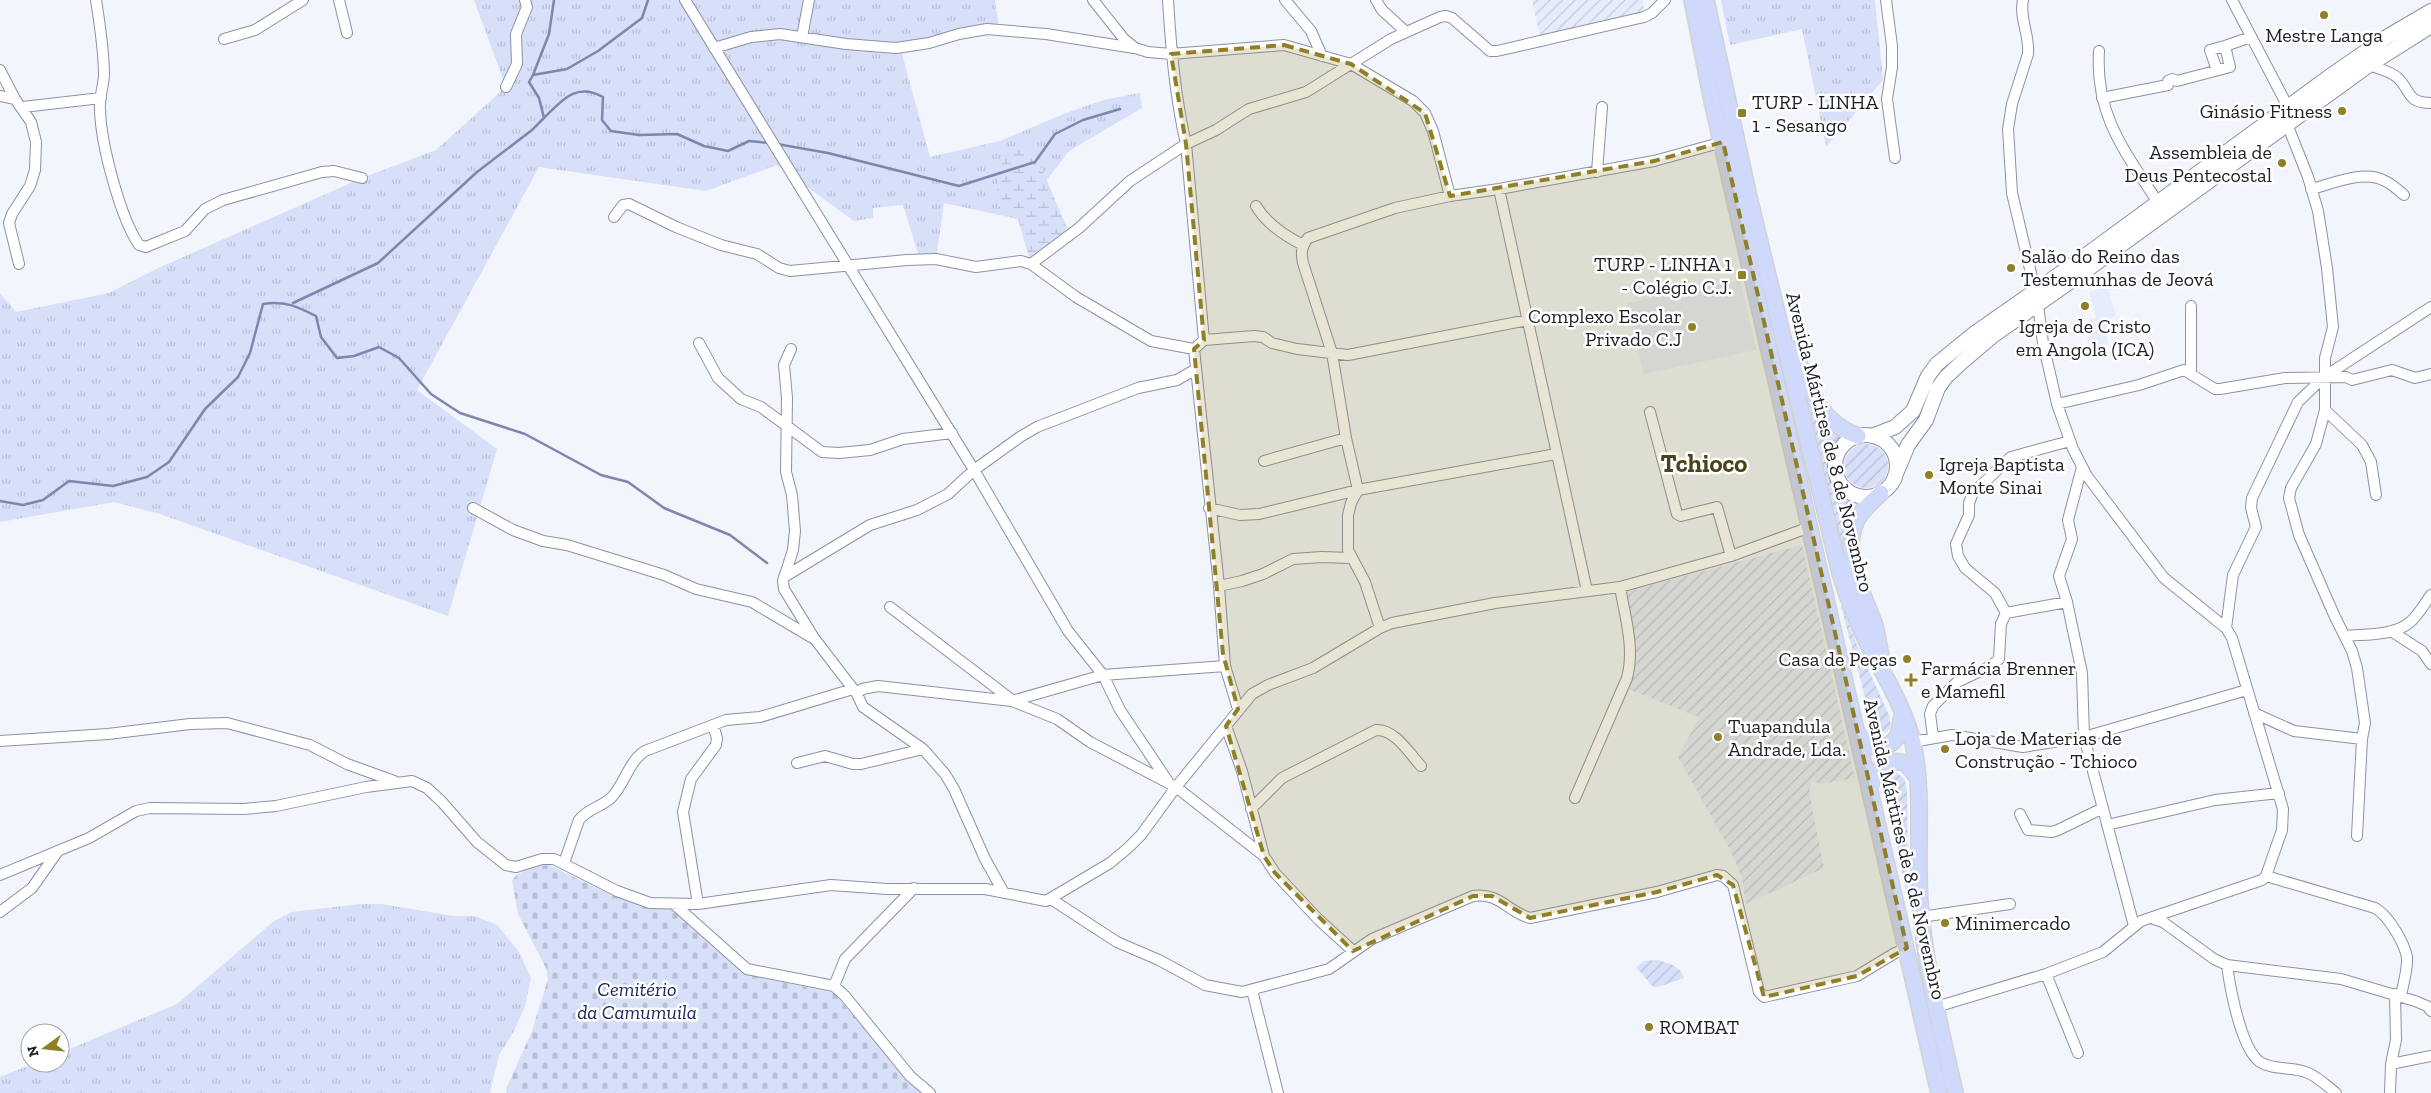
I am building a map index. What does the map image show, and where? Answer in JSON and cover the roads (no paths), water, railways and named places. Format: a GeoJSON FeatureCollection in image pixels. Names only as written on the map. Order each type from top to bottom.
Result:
{"type":"FeatureCollection","features":[{"type":"Feature","properties":{"kind":"main road","name":"Avenida Mártires de 8 de Novembro"},"geometry":{"type":"LineString","coordinates":[[1692,0],[1939,1093]]}},
{"type":"Feature","properties":{"kind":"main road","name":"Avenida Mártires de 8 de Novembro"},"geometry":{"type":"LineString","coordinates":[[1706,0],[1777,314],[1840,573],[1858,624],[1902,712],[1912,742],[1917,777],[1921,917],[1936,1007],[1955,1093]]}},
{"type":"Feature","properties":{"kind":"main road"},"geometry":{"type":"LineString","coordinates":[[1777,314],[1822,411],[1836,425],[1865,436]]}},
{"type":"Feature","properties":{"kind":"main road"},"geometry":{"type":"LineString","coordinates":[[1881,493],[1862,512],[1856,521],[1853,531],[1851,555],[1875,629],[1884,674]]}},
{"type":"Feature","properties":{"kind":"main road"},"geometry":{"type":"LineString","coordinates":[[1858,734],[1862,741],[1869,746],[1888,745],[1897,735],[1902,712]]}},
{"type":"Feature","properties":{"kind":"main road"},"geometry":{"type":"LineString","coordinates":[[1870,787],[1878,770],[1891,761],[1906,762],[1917,777]]}},
{"type":"Feature","properties":{"kind":"street"},"geometry":{"type":"LineString","coordinates":[[96,0],[104,76],[101,98],[101,123],[113,182],[139,245],[146,247],[185,231],[204,209],[223,200],[322,172],[334,171],[362,178]]}},
{"type":"Feature","properties":{"kind":"street"},"geometry":{"type":"LineString","coordinates":[[224,39],[255,30],[302,0]]}},
{"type":"Feature","properties":{"kind":"street"},"geometry":{"type":"LineString","coordinates":[[339,0],[347,33]]}},
{"type":"Feature","properties":{"kind":"street"},"geometry":{"type":"LineString","coordinates":[[506,87],[516,64],[516,34],[527,7],[525,0]]}},
{"type":"Feature","properties":{"kind":"street"},"geometry":{"type":"LineString","coordinates":[[685,0],[952,433],[1068,630],[1103,675],[1120,710],[1173,785]]}},
{"type":"Feature","properties":{"kind":"street"},"geometry":{"type":"LineString","coordinates":[[802,37],[809,0]]}},
{"type":"Feature","properties":{"kind":"street"},"geometry":{"type":"LineString","coordinates":[[1093,0],[1124,39],[1135,48]]}},
{"type":"Feature","properties":{"kind":"street"},"geometry":{"type":"LineString","coordinates":[[1168,0],[1171,54],[1180,118],[1186,144],[1204,340]]}},
{"type":"Feature","properties":{"kind":"street"},"geometry":{"type":"LineString","coordinates":[[1285,0],[1311,31],[1322,56]]}},
{"type":"Feature","properties":{"kind":"street"},"geometry":{"type":"LineString","coordinates":[[1376,0],[1382,10],[1406,32]]}},
{"type":"Feature","properties":{"kind":"street"},"geometry":{"type":"LineString","coordinates":[[1031,264],[1080,228],[1130,181],[1186,144],[1216,130],[1249,110],[1306,92],[1406,32],[1446,16],[1490,51],[1497,51],[1644,17],[1652,13],[1665,0]]}},
{"type":"Feature","properties":{"kind":"street"},"geometry":{"type":"LineString","coordinates":[[1886,0],[1892,46],[1892,68],[1887,99],[1895,158]]}},
{"type":"Feature","properties":{"kind":"street"},"geometry":{"type":"LineString","coordinates":[[2023,0],[2022,7],[2029,44],[2028,54],[2009,116],[2009,175],[2035,290]]}},
{"type":"Feature","properties":{"kind":"street"},"geometry":{"type":"LineString","coordinates":[[2232,0],[2288,107]]}},
{"type":"Feature","properties":{"kind":"street"},"geometry":{"type":"LineString","coordinates":[[2431,11],[2385,38],[1975,333],[1937,364],[1928,376],[1913,411],[1895,426],[1847,441],[1839,450],[1835,466],[1837,478],[1843,488],[1858,496],[1870,497],[1881,493],[1892,483],[1908,445],[1926,420],[1946,377],[1994,335],[2369,65],[2431,26]]}},
{"type":"Feature","properties":{"kind":"street"},"geometry":{"type":"LineString","coordinates":[[714,48],[751,37],[780,34],[896,48],[928,43],[959,34],[993,29],[1046,34],[1135,48],[1148,52],[1171,54],[1284,45],[1350,64],[1413,101],[1425,113],[1433,131],[1450,196]]}},
{"type":"Feature","properties":{"kind":"street"},"geometry":{"type":"LineString","coordinates":[[2217,70],[2210,50],[2251,37]]}},
{"type":"Feature","properties":{"kind":"street"},"geometry":{"type":"LineString","coordinates":[[2102,98],[2168,85],[2168,81],[2172,79],[2177,81],[2217,72],[2217,70],[2230,67],[2225,46]]}},
{"type":"Feature","properties":{"kind":"street"},"geometry":{"type":"LineString","coordinates":[[2099,51],[2098,69],[2102,98],[2112,129],[2157,202]]}},
{"type":"Feature","properties":{"kind":"street"},"geometry":{"type":"LineString","coordinates":[[2369,65],[2398,78],[2407,93],[2417,101],[2431,103]]}},
{"type":"Feature","properties":{"kind":"street"},"geometry":{"type":"LineString","coordinates":[[0,70],[15,99],[23,107],[31,122],[36,142],[34,170],[30,186],[12,214],[10,224],[19,264]]}},
{"type":"Feature","properties":{"kind":"street"},"geometry":{"type":"LineString","coordinates":[[0,96],[15,99]]}},
{"type":"Feature","properties":{"kind":"street"},"geometry":{"type":"LineString","coordinates":[[23,107],[101,98]]}},
{"type":"Feature","properties":{"kind":"street"},"geometry":{"type":"LineString","coordinates":[[1597,172],[1602,107]]}},
{"type":"Feature","properties":{"kind":"street"},"geometry":{"type":"LineString","coordinates":[[2287,124],[2318,211],[2327,268],[2333,327],[2325,358],[2325,410],[2316,444],[2290,488],[2289,498],[2299,535],[2345,636],[2357,668],[2365,722],[2362,739],[2357,836]]}},
{"type":"Feature","properties":{"kind":"street"},"geometry":{"type":"LineString","coordinates":[[1380,628],[1365,582],[1348,550],[1350,503],[1358,490],[1346,438],[1332,353],[1303,263],[1301,253],[1303,244],[1308,238],[1396,208],[1450,196],[1654,161],[1723,142]]}},
{"type":"Feature","properties":{"kind":"street"},"geometry":{"type":"LineString","coordinates":[[2311,188],[2358,177],[2372,177],[2384,180],[2404,195]]}},
{"type":"Feature","properties":{"kind":"street"},"geometry":{"type":"LineString","coordinates":[[1499,189],[1587,591]]}},
{"type":"Feature","properties":{"kind":"street"},"geometry":{"type":"LineString","coordinates":[[614,217],[623,205],[629,204],[676,228],[721,245],[757,254],[779,268],[790,271],[920,260],[956,262],[976,267],[1021,261],[1031,264],[1076,297],[1151,341],[1194,349]]}},
{"type":"Feature","properties":{"kind":"street"},"geometry":{"type":"LineString","coordinates":[[1256,206],[1261,215],[1288,237],[1303,244]]}},
{"type":"Feature","properties":{"kind":"street"},"geometry":{"type":"LineString","coordinates":[[2038,305],[2043,343],[2057,404],[2070,441],[2082,467],[2164,578],[2226,628]]}},
{"type":"Feature","properties":{"kind":"street"},"geometry":{"type":"LineString","coordinates":[[2191,306],[2191,374]]}},
{"type":"Feature","properties":{"kind":"street"},"geometry":{"type":"LineString","coordinates":[[1936,1007],[2046,974],[2103,952],[2140,921],[2154,919],[2253,884],[2266,876],[2284,821],[2279,793],[2226,628],[2233,575],[2256,527],[2251,508],[2252,498],[2293,409],[2324,377],[2431,307]]}},
{"type":"Feature","properties":{"kind":"street"},"geometry":{"type":"LineString","coordinates":[[1194,349],[1204,340],[1254,336],[1263,337],[1272,343],[1297,349],[1348,355],[1528,320]]}},
{"type":"Feature","properties":{"kind":"street"},"geometry":{"type":"LineString","coordinates":[[699,342],[718,378],[742,399],[761,407],[822,452],[839,453],[870,450],[903,439],[952,433]]}},
{"type":"Feature","properties":{"kind":"street"},"geometry":{"type":"LineString","coordinates":[[792,349],[784,365],[786,472],[792,495],[795,531],[793,550],[784,577],[784,589],[814,638],[855,692],[863,707],[936,761],[954,789],[985,859],[1004,893]]}},
{"type":"Feature","properties":{"kind":"street"},"geometry":{"type":"LineString","coordinates":[[1194,349],[1209,508],[1219,586],[1224,666],[1238,709]]}},
{"type":"Feature","properties":{"kind":"street"},"geometry":{"type":"LineString","coordinates":[[784,577],[870,525],[933,503],[948,494],[974,470],[1020,436],[1037,427],[1138,388],[1177,380],[1196,368]]}},
{"type":"Feature","properties":{"kind":"street"},"geometry":{"type":"LineString","coordinates":[[2057,404],[2144,384],[2181,370],[2215,389],[2285,378],[2346,377],[2352,380],[2392,370],[2415,378],[2431,374]]}},
{"type":"Feature","properties":{"kind":"street"},"geometry":{"type":"LineString","coordinates":[[2325,410],[2362,445],[2372,462],[2376,495]]}},
{"type":"Feature","properties":{"kind":"street"},"geometry":{"type":"LineString","coordinates":[[1650,412],[1677,514],[1681,516],[1717,507],[1731,556]]}},
{"type":"Feature","properties":{"kind":"street"},"geometry":{"type":"LineString","coordinates":[[1865,436],[1884,441],[1893,451],[1897,463],[1895,476]]}},
{"type":"Feature","properties":{"kind":"street"},"geometry":{"type":"LineString","coordinates":[[1264,461],[1346,438]]}},
{"type":"Feature","properties":{"kind":"street"},"geometry":{"type":"LineString","coordinates":[[2006,613],[1995,592],[1965,568],[1958,556],[1956,544],[1969,515],[1969,503],[1973,493],[2011,458],[2070,441]]}},
{"type":"Feature","properties":{"kind":"street"},"geometry":{"type":"LineString","coordinates":[[1209,508],[1249,515],[1358,490],[1556,454]]}},
{"type":"Feature","properties":{"kind":"street"},"geometry":{"type":"LineString","coordinates":[[2082,467],[2068,520],[2072,539],[2059,570],[2059,581],[2067,602],[2082,673],[2084,737],[2134,926]]}},
{"type":"Feature","properties":{"kind":"street"},"geometry":{"type":"LineString","coordinates":[[473,508],[512,530],[543,541],[568,545],[664,575],[696,589],[752,602],[814,638]]}},
{"type":"Feature","properties":{"kind":"street"},"geometry":{"type":"LineString","coordinates":[[0,875],[89,838],[136,810],[159,808],[244,809],[276,806],[395,782],[412,781],[427,788],[477,842],[506,865],[516,867],[542,859],[554,859],[617,891],[650,903],[698,904],[814,886],[985,889],[1042,901],[1051,899],[1110,863],[1128,848],[1141,835],[1173,785],[1252,694],[1268,685],[1318,666],[1380,628],[1392,623],[1495,603],[1620,587],[1731,556],[1810,527]]}},
{"type":"Feature","properties":{"kind":"street"},"geometry":{"type":"LineString","coordinates":[[1219,586],[1242,581],[1293,559],[1351,558]]}},
{"type":"Feature","properties":{"kind":"street"},"geometry":{"type":"LineString","coordinates":[[1575,798],[1626,678],[1630,664],[1630,649],[1620,587]]}},
{"type":"Feature","properties":{"kind":"street"},"geometry":{"type":"LineString","coordinates":[[2345,636],[2391,631],[2411,622],[2431,595]]}},
{"type":"Feature","properties":{"kind":"street"},"geometry":{"type":"LineString","coordinates":[[2006,613],[2067,602]]}},
{"type":"Feature","properties":{"kind":"street"},"geometry":{"type":"LineString","coordinates":[[890,607],[1012,701]]}},
{"type":"Feature","properties":{"kind":"street"},"geometry":{"type":"LineString","coordinates":[[1933,737],[1930,714],[1933,706],[1956,682],[1991,666],[1999,659],[2001,624],[2006,613]]}},
{"type":"Feature","properties":{"kind":"street"},"geometry":{"type":"LineString","coordinates":[[2391,631],[2422,651],[2428,657],[2431,664]]}},
{"type":"Feature","properties":{"kind":"street"},"geometry":{"type":"LineString","coordinates":[[1012,701],[1103,675],[1224,666]]}},
{"type":"Feature","properties":{"kind":"street"},"geometry":{"type":"LineString","coordinates":[[564,863],[579,820],[583,815],[610,799],[637,756],[645,751],[713,725],[738,718],[760,717],[878,686],[1012,701],[1057,719],[1090,742],[1173,785],[1264,856]]}},
{"type":"Feature","properties":{"kind":"street"},"geometry":{"type":"LineString","coordinates":[[1912,742],[1952,735],[2023,747],[2084,737],[2247,690]]}},
{"type":"Feature","properties":{"kind":"street"},"geometry":{"type":"LineString","coordinates":[[2254,713],[2294,731],[2362,739]]}},
{"type":"Feature","properties":{"kind":"street"},"geometry":{"type":"LineString","coordinates":[[0,741],[108,734],[190,724],[227,723],[310,745],[347,764],[395,782]]}},
{"type":"Feature","properties":{"kind":"street"},"geometry":{"type":"LineString","coordinates":[[698,904],[683,812],[691,779],[716,745],[717,738],[713,725]]}},
{"type":"Feature","properties":{"kind":"street"},"geometry":{"type":"LineString","coordinates":[[1226,726],[1242,771],[1264,856],[1275,873],[1287,886],[1318,919],[1353,951]]}},
{"type":"Feature","properties":{"kind":"street"},"geometry":{"type":"LineString","coordinates":[[1252,809],[1282,778],[1376,730],[1385,730],[1393,736],[1421,766]]}},
{"type":"Feature","properties":{"kind":"street"},"geometry":{"type":"LineString","coordinates":[[797,763],[825,756],[852,764],[861,764],[923,750]]}},
{"type":"Feature","properties":{"kind":"street"},"geometry":{"type":"LineString","coordinates":[[2107,825],[2215,800],[2279,793]]}},
{"type":"Feature","properties":{"kind":"street"},"geometry":{"type":"LineString","coordinates":[[2020,814],[2028,830],[2052,832],[2103,808]]}},
{"type":"Feature","properties":{"kind":"street"},"geometry":{"type":"LineString","coordinates":[[0,912],[32,888],[58,850]]}},
{"type":"Feature","properties":{"kind":"street"},"geometry":{"type":"LineString","coordinates":[[1051,899],[1117,942],[1158,960],[1205,985],[1234,992],[1252,990],[1329,969],[1353,951],[1372,940],[1474,896],[1492,896],[1523,916],[1530,918],[1657,892],[1717,875],[1723,876],[1733,885],[1759,992],[1764,997],[1857,976],[1895,953],[1907,948]]}},
{"type":"Feature","properties":{"kind":"street"},"geometry":{"type":"LineString","coordinates":[[2266,876],[2376,908],[2388,918],[2407,957],[2398,995],[2396,1040],[2391,1064],[2390,1093]]}},
{"type":"Feature","properties":{"kind":"street"},"geometry":{"type":"LineString","coordinates":[[834,986],[845,959],[914,888]]}},
{"type":"Feature","properties":{"kind":"street"},"geometry":{"type":"LineString","coordinates":[[1921,917],[2010,904]]}},
{"type":"Feature","properties":{"kind":"street"},"geometry":{"type":"LineString","coordinates":[[675,905],[747,969],[834,986],[846,996],[910,1076],[930,1093]]}},
{"type":"Feature","properties":{"kind":"street"},"geometry":{"type":"LineString","coordinates":[[2154,919],[2163,922],[2214,959],[2227,966],[2341,979],[2398,995],[2427,1006],[2431,1011]]}},
{"type":"Feature","properties":{"kind":"street"},"geometry":{"type":"LineString","coordinates":[[2227,966],[2237,1015],[2248,1045],[2258,1060],[2284,1069],[2308,1073],[2336,1093]]}},
{"type":"Feature","properties":{"kind":"street"},"geometry":{"type":"LineString","coordinates":[[2046,974],[2078,1053]]}},
{"type":"Feature","properties":{"kind":"street"},"geometry":{"type":"LineString","coordinates":[[1252,990],[1278,1093]]}},
{"type":"Feature","properties":{"kind":"street"},"geometry":{"type":"LineString","coordinates":[[2391,1064],[2431,1056]]}},
{"type":"Feature","properties":{"kind":"waterway"},"geometry":{"type":"LineString","coordinates":[[533,75],[549,34],[554,0]]}},
{"type":"Feature","properties":{"kind":"waterway"},"geometry":{"type":"LineString","coordinates":[[293,303],[378,263],[477,172],[532,130],[544,118],[539,98],[529,82],[533,75],[567,69],[598,51],[642,18],[648,0]]}},
{"type":"Feature","properties":{"kind":"waterway"},"geometry":{"type":"LineString","coordinates":[[544,118],[563,99],[577,92],[585,91],[603,97],[602,120],[611,131],[639,135],[677,134],[704,146],[728,151],[749,141],[769,143]]}},
{"type":"Feature","properties":{"kind":"waterway"},"geometry":{"type":"LineString","coordinates":[[777,144],[828,153],[959,186],[1035,162],[1055,134],[1083,120],[1120,109]]}},
{"type":"Feature","properties":{"kind":"waterway"},"geometry":{"type":"LineString","coordinates":[[0,501],[23,505],[43,500],[69,481],[113,486],[147,477],[169,462],[205,409],[238,377],[250,353],[263,304],[278,303],[297,307],[316,316],[321,337],[337,358],[354,356],[379,347],[399,358],[431,394],[460,413],[525,434],[601,475],[628,482],[664,508],[730,535],[767,563]]}},
{"type":"Feature","properties":{"kind":"place","name":"Mestre Langa"},"geometry":{"type":"Point","coordinates":[2324,15]}},
{"type":"Feature","properties":{"kind":"place","name":"Ginásio Fitness"},"geometry":{"type":"Point","coordinates":[2342,111]}},
{"type":"Feature","properties":{"kind":"place","name":"TURP - LINHA 1 - Sesango"},"geometry":{"type":"Point","coordinates":[1742,113]}},
{"type":"Feature","properties":{"kind":"place","name":"Assembleia de Deus Pentecostal"},"geometry":{"type":"Point","coordinates":[2282,163]}},
{"type":"Feature","properties":{"kind":"place","name":"Salão do Reino das Testemunhas de Jeová"},"geometry":{"type":"Point","coordinates":[2011,268]}},
{"type":"Feature","properties":{"kind":"place","name":"TURP - LINHA 1 - Colégio C.J."},"geometry":{"type":"Point","coordinates":[1742,275]}},
{"type":"Feature","properties":{"kind":"place","name":"Igreja de Cristo em Angola (ICA)"},"geometry":{"type":"Point","coordinates":[2085,306]}},
{"type":"Feature","properties":{"kind":"place","name":"Complexo Escolar Privado C.J"},"geometry":{"type":"Point","coordinates":[1692,327]}},
{"type":"Feature","properties":{"kind":"place","name":"Igreja Baptista Monte Sinai"},"geometry":{"type":"Point","coordinates":[1929,475]}},
{"type":"Feature","properties":{"kind":"place","name":"Casa de Peças"},"geometry":{"type":"Point","coordinates":[1907,659]}},
{"type":"Feature","properties":{"kind":"place","name":"Farmácia Brenner e Mamefil"},"geometry":{"type":"Point","coordinates":[1911,680]}},
{"type":"Feature","properties":{"kind":"place","name":"Tuapandula Andrade, Lda."},"geometry":{"type":"Point","coordinates":[1718,737]}},
{"type":"Feature","properties":{"kind":"place","name":"Loja de Materias de Construção - Tchioco"},"geometry":{"type":"Point","coordinates":[1945,749]}},
{"type":"Feature","properties":{"kind":"place","name":"Minimercado"},"geometry":{"type":"Point","coordinates":[1945,923]}},
{"type":"Feature","properties":{"kind":"place","name":"ROMBAT"},"geometry":{"type":"Point","coordinates":[1649,1027]}},
{"type":"Feature","properties":{"kind":"district","name":"Tchioco"},"geometry":{"type":"Point","coordinates":[1704,463]}},
{"type":"Feature","properties":{"kind":"park label","name":"Cemitério da Camumuila"},"geometry":{"type":"Point","coordinates":[637,1000]}}]}
